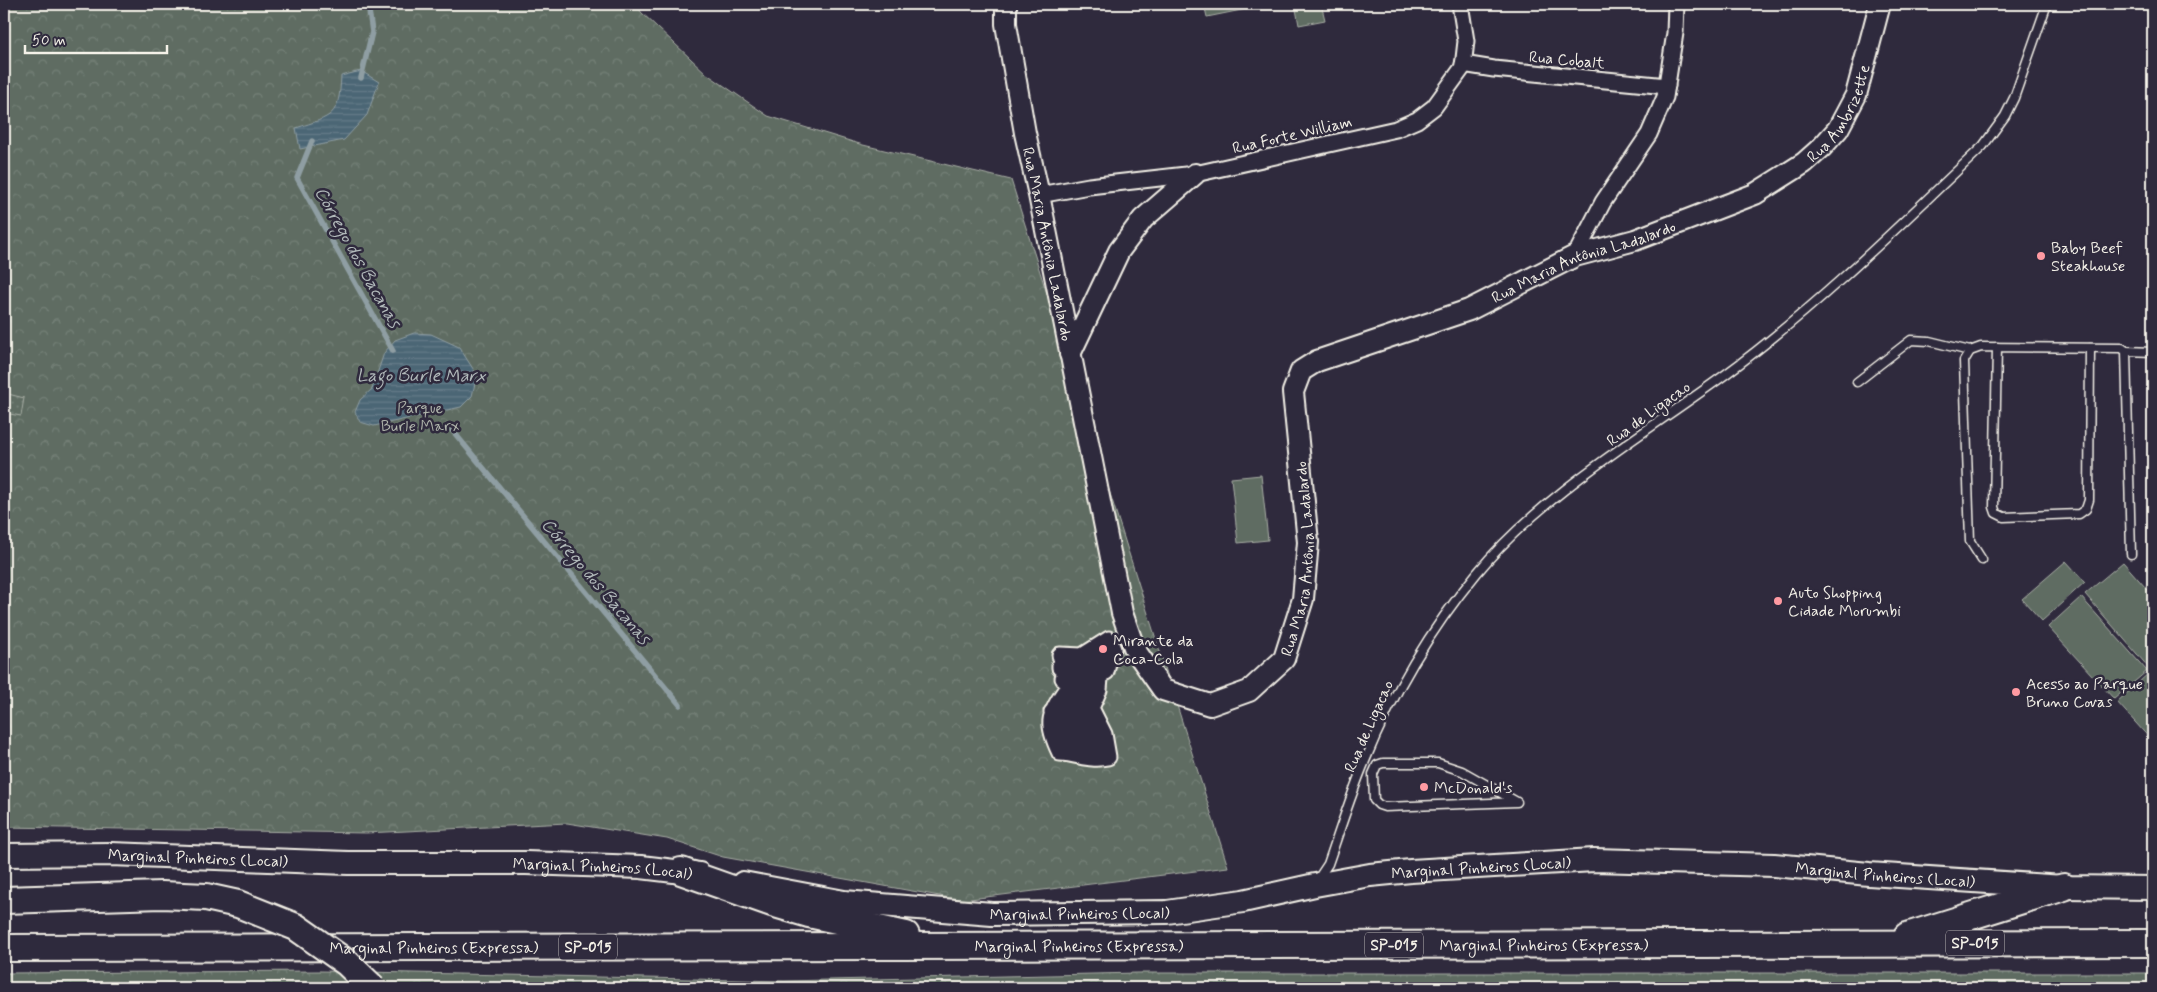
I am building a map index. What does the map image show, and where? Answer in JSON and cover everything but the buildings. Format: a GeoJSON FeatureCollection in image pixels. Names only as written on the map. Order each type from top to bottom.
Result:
{"type":"FeatureCollection","features":[{"type":"Feature","properties":{"kind":"highway"},"geometry":{"type":"LineString","coordinates":[[681,871],[809,914],[953,946]]}},
{"type":"Feature","properties":{"kind":"highway"},"geometry":{"type":"LineString","coordinates":[[1881,944],[2064,887]]}},
{"type":"Feature","properties":{"kind":"highway"},"geometry":{"type":"LineString","coordinates":[[4,900],[162,895],[206,897],[238,904],[296,926],[347,963],[373,988]]}},
{"type":"Feature","properties":{"kind":"highway","name":"Marginal Pinheiros (Expressa)"},"geometry":{"type":"LineString","coordinates":[[4,948],[2153,943]]}},
{"type":"Feature","properties":{"kind":"main road","name":"Marginal Pinheiros (Local)"},"geometry":{"type":"LineString","coordinates":[[4,854],[111,854],[348,863],[526,863],[681,871],[844,902],[992,914],[1167,912],[1242,901],[1315,884],[1370,875],[1594,860],[1774,865],[1869,874],[2064,887],[2153,888]]}},
{"type":"Feature","properties":{"kind":"street","name":"Rua Maria Antônia Ladalardo"},"geometry":{"type":"LineString","coordinates":[[1006,4],[1006,24],[1025,133],[1122,613],[1135,650],[1163,690],[1210,705],[1249,691],[1284,659],[1303,599],[1308,542],[1293,392],[1301,371],[1325,358],[1469,310],[1575,256],[1644,237],[1754,194]]}},
{"type":"Feature","properties":{"kind":"street","name":"Rua Forte William"},"geometry":{"type":"LineString","coordinates":[[1039,195],[1089,186],[1195,174],[1396,129],[1417,120],[1434,107],[1452,84],[1463,64],[1466,42],[1460,4]]}},
{"type":"Feature","properties":{"kind":"street"},"geometry":{"type":"LineString","coordinates":[[1575,256],[1603,202],[1649,134],[1665,97],[1675,33],[1676,4]]}},
{"type":"Feature","properties":{"kind":"street","name":"Rua Ambrizette"},"geometry":{"type":"LineString","coordinates":[[1754,194],[1804,163],[1838,129],[1856,95],[1880,4]]}},
{"type":"Feature","properties":{"kind":"street","name":"Rua Cobalt"},"geometry":{"type":"LineString","coordinates":[[1463,64],[1494,69],[1667,86]]}},
{"type":"Feature","properties":{"kind":"street"},"geometry":{"type":"LineString","coordinates":[[1070,354],[1119,251],[1143,220],[1195,174]]}},
{"type":"Feature","properties":{"kind":"street"},"geometry":{"type":"LineString","coordinates":[[1060,655],[1082,656],[1109,639],[1113,649],[1080,666],[1060,663],[1060,668],[1087,667],[1110,656],[1106,672],[1063,678],[1069,687],[1089,687],[1100,678],[1099,690],[1091,708],[1104,734],[1108,757],[1093,760],[1074,754],[1060,753],[1051,734],[1064,712],[1066,709],[1082,699],[1086,711],[1082,732],[1088,741],[1081,746],[1070,740],[1060,712],[1073,693],[1081,692],[1092,695],[1087,717],[1091,733],[1100,747],[1089,752],[1062,744],[1064,712]]}},
{"type":"Feature","properties":{"kind":"lane","name":"Rua de Ligacao"},"geometry":{"type":"LineString","coordinates":[[1315,884],[1328,864],[1365,760],[1396,694],[1417,656],[1443,617],[1478,571],[1510,538],[1562,493],[1726,374],[1818,301],[1983,146],[2005,116],[2014,98],[2048,4]]}},
{"type":"Feature","properties":{"kind":"lane"},"geometry":{"type":"LineString","coordinates":[[1857,382],[1911,340],[1929,341],[1970,351],[1980,347],[1997,347],[2122,348],[2126,351],[2153,352]]}},
{"type":"Feature","properties":{"kind":"lane"},"geometry":{"type":"LineString","coordinates":[[1997,347],[1994,507],[1996,513],[2004,517],[2079,514],[2086,510],[2089,500],[2090,348]]}},
{"type":"Feature","properties":{"kind":"lane"},"geometry":{"type":"LineString","coordinates":[[1970,351],[1964,361],[1970,541],[1982,560]]}},
{"type":"Feature","properties":{"kind":"lane"},"geometry":{"type":"LineString","coordinates":[[2126,351],[2128,354],[2132,554]]}},
{"type":"Feature","properties":{"kind":"lane"},"geometry":{"type":"LineString","coordinates":[[1383,763],[1438,763],[1462,770],[1516,802],[1379,805],[1374,800],[1373,774],[1377,765],[1383,763]]}},
{"type":"Feature","properties":{"kind":"green space","name":"Parque Burle Marx"},"geometry":{"type":"Polygon","coordinates":[[[4,4],[637,4],[641,12],[707,74],[768,116],[863,145],[1011,180],[1228,867],[962,900],[723,857],[667,839],[567,823],[366,833],[4,827],[4,4]]]}},
{"type":"Feature","properties":{"kind":"green space"},"geometry":{"type":"Polygon","coordinates":[[[1204,4],[1271,4],[1207,17],[1204,4]]]}},
{"type":"Feature","properties":{"kind":"green space"},"geometry":{"type":"Polygon","coordinates":[[[1295,4],[1321,4],[1325,20],[1299,25],[1295,4]]]}},
{"type":"Feature","properties":{"kind":"green space"},"geometry":{"type":"Polygon","coordinates":[[[4,393],[24,398],[21,416],[4,413],[4,393]]]}},
{"type":"Feature","properties":{"kind":"green space"},"geometry":{"type":"Polygon","coordinates":[[[1261,475],[1268,540],[1238,543],[1231,478],[1261,475]]]}},
{"type":"Feature","properties":{"kind":"green space"},"geometry":{"type":"Polygon","coordinates":[[[2066,561],[2085,582],[2042,621],[2022,599],[2066,561]]]}},
{"type":"Feature","properties":{"kind":"green space"},"geometry":{"type":"Polygon","coordinates":[[[2123,562],[2153,596],[2153,666],[2150,669],[2085,594],[2123,562]]]}},
{"type":"Feature","properties":{"kind":"green space"},"geometry":{"type":"Polygon","coordinates":[[[2081,597],[2147,671],[2114,699],[2048,627],[2081,597]]]}},
{"type":"Feature","properties":{"kind":"green space"},"geometry":{"type":"Polygon","coordinates":[[[2150,672],[2153,675],[2153,742],[2117,702],[2150,672]]]}},
{"type":"Feature","properties":{"kind":"green space"},"geometry":{"type":"Polygon","coordinates":[[[320,971],[784,981],[1138,973],[2153,973],[2153,988],[4,988],[4,973],[320,971]]]}},
{"type":"Feature","properties":{"kind":"water"},"geometry":{"type":"Polygon","coordinates":[[[361,71],[379,82],[367,115],[344,140],[300,149],[296,128],[318,121],[332,113],[338,100],[341,76],[361,71]]]}},
{"type":"Feature","properties":{"kind":"water","name":"Lago Burle Marx"},"geometry":{"type":"Polygon","coordinates":[[[414,333],[431,334],[459,347],[477,375],[472,396],[461,407],[374,426],[360,422],[355,412],[360,400],[372,389],[384,353],[395,340],[414,333]]]}},
{"type":"Feature","properties":{"kind":"waterway","name":"Córrego dos Bacanas"},"geometry":{"type":"LineString","coordinates":[[361,78],[372,32],[368,4]]}},
{"type":"Feature","properties":{"kind":"waterway","name":"Córrego dos Bacanas"},"geometry":{"type":"LineString","coordinates":[[312,141],[297,178],[393,351]]}},
{"type":"Feature","properties":{"kind":"waterway","name":"Córrego dos Bacanas"},"geometry":{"type":"LineString","coordinates":[[452,430],[680,705]]}},
{"type":"Feature","properties":{"kind":"place","name":"Baby Beef Steakhouse"},"geometry":{"type":"Point","coordinates":[2041,256]}},
{"type":"Feature","properties":{"kind":"place","name":"Auto Shopping Cidade Morumbi"},"geometry":{"type":"Point","coordinates":[1778,601]}},
{"type":"Feature","properties":{"kind":"place","name":"Mirante da Coca-Cola"},"geometry":{"type":"Point","coordinates":[1103,649]}},
{"type":"Feature","properties":{"kind":"place","name":"Acesso ao Parque Bruno Covas"},"geometry":{"type":"Point","coordinates":[2016,692]}},
{"type":"Feature","properties":{"kind":"place","name":"McDonald's"},"geometry":{"type":"Point","coordinates":[1424,787]}}]}
